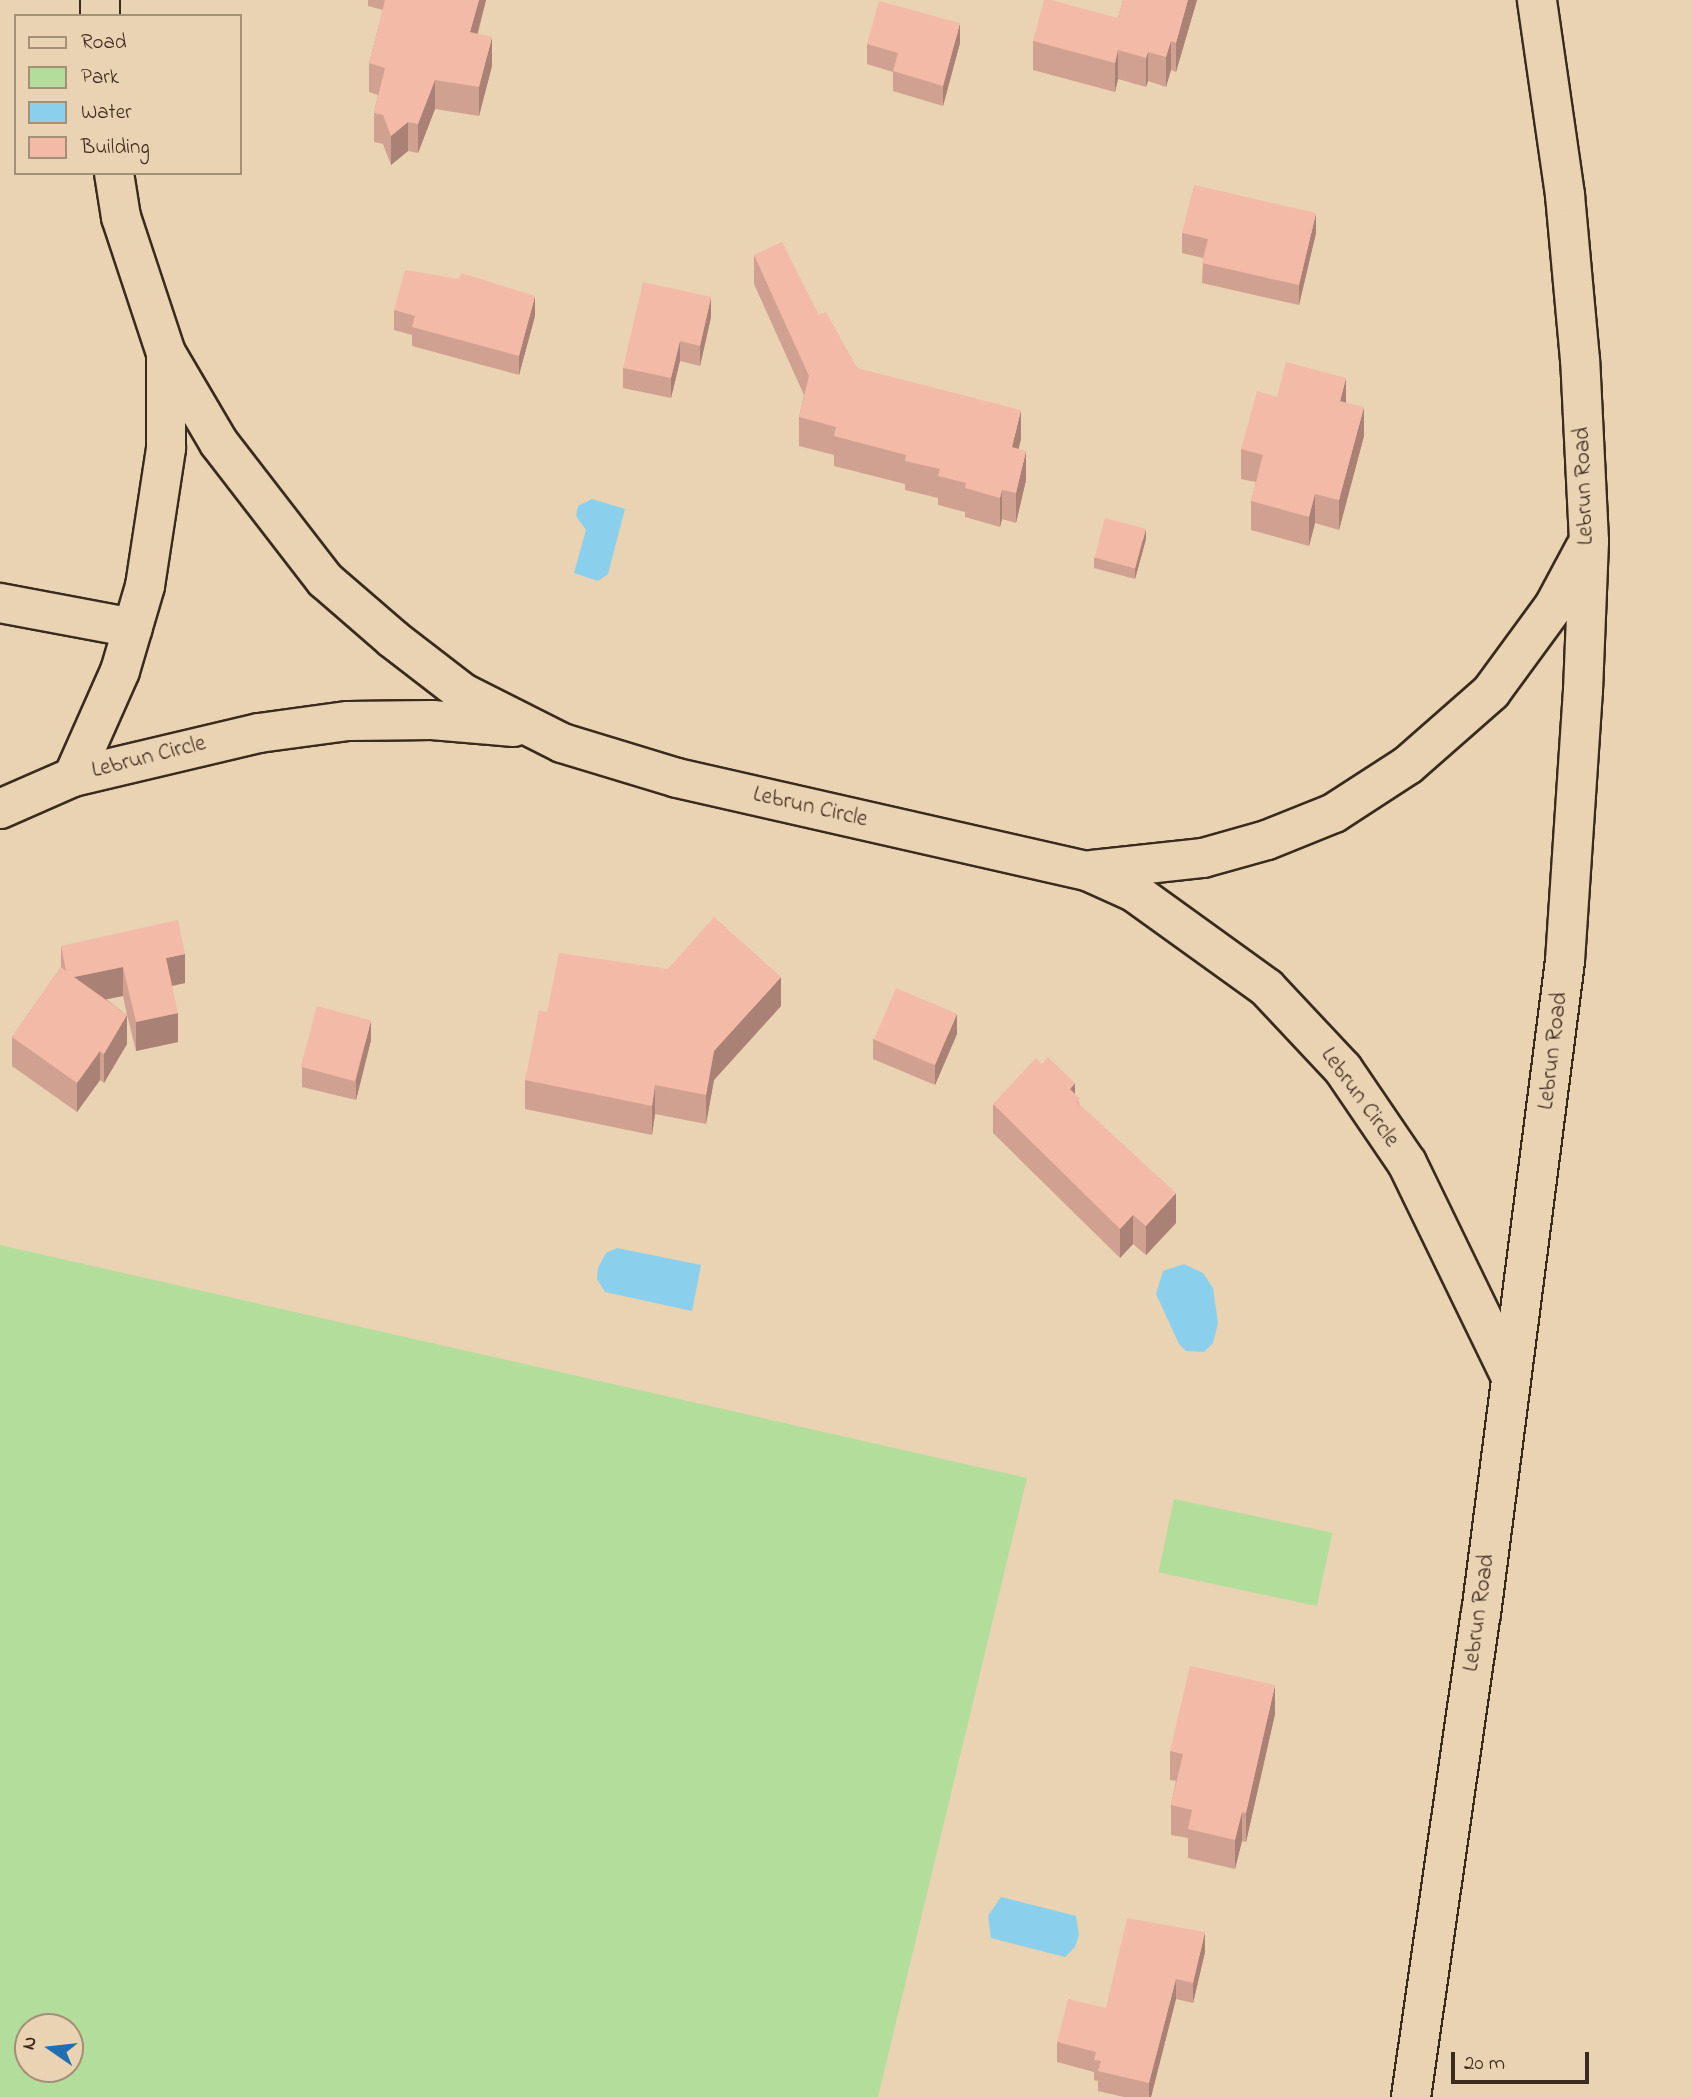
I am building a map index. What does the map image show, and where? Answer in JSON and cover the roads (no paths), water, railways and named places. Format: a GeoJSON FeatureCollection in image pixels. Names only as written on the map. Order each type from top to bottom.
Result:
{"type":"FeatureCollection","features":[{"type":"Feature","properties":{"kind":"street","name":"Lebrun Road"},"geometry":{"type":"LineString","coordinates":[[1411,2097],[1565,961],[1589,541],[1580,360],[1565,195],[1536,0]]}},
{"type":"Feature","properties":{"kind":"street","name":"Lebrun Circle"},"geometry":{"type":"LineString","coordinates":[[114,175],[121,217],[166,353],[219,443],[325,580],[463,693],[562,743],[677,778],[1087,871],[1134,892],[1267,988],[1343,1069],[1407,1163],[1510,1376]]}},
{"type":"Feature","properties":{"kind":"street","name":"Lebrun Circle"},"geometry":{"type":"LineString","coordinates":[[73,777],[133,628],[158,517],[166,448],[166,353]]}},
{"type":"Feature","properties":{"kind":"street","name":"Lebrun Circle"},"geometry":{"type":"LineString","coordinates":[[1087,871],[1203,858],[1267,840],[1334,813],[1408,765],[1491,692],[1554,606],[1589,541]]}},
{"type":"Feature","properties":{"kind":"street"},"geometry":{"type":"LineString","coordinates":[[0,603],[133,628]]}},
{"type":"Feature","properties":{"kind":"street","name":"Lebrun Circle"},"geometry":{"type":"LineString","coordinates":[[73,777],[154,754],[348,720],[432,720],[537,731]]}},
{"type":"Feature","properties":{"kind":"street"},"geometry":{"type":"LineString","coordinates":[[0,809],[73,777]]}},
{"type":"Feature","properties":{"kind":"water"},"geometry":{"type":"Polygon","coordinates":[[[592,499],[625,509],[608,574],[598,581],[574,573],[586,530],[576,516],[578,506],[592,499]]]}},
{"type":"Feature","properties":{"kind":"water"},"geometry":{"type":"Polygon","coordinates":[[[617,1248],[701,1265],[692,1311],[605,1292],[597,1279],[598,1268],[606,1253],[617,1248]]]}},
{"type":"Feature","properties":{"kind":"water"},"geometry":{"type":"Polygon","coordinates":[[[1184,1264],[1203,1273],[1213,1288],[1218,1323],[1213,1343],[1204,1352],[1186,1351],[1179,1344],[1156,1294],[1163,1271],[1184,1264]]]}},
{"type":"Feature","properties":{"kind":"water"},"geometry":{"type":"Polygon","coordinates":[[[1001,1897],[1076,1916],[1079,1935],[1075,1947],[1065,1957],[991,1938],[988,1916],[1001,1897]]]}}]}
